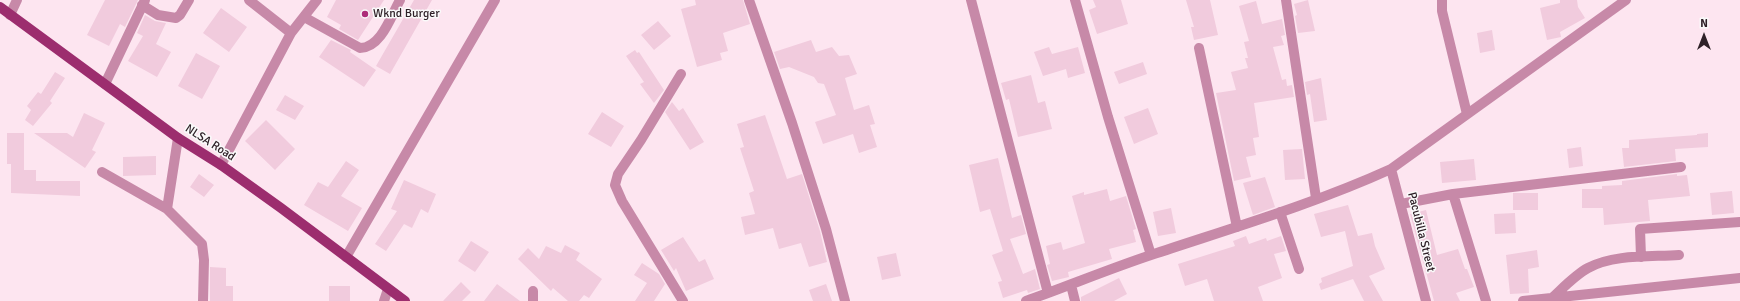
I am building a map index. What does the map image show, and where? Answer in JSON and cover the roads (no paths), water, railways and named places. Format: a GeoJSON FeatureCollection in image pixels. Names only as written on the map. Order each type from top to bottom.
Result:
{"type":"FeatureCollection","features":[{"type":"Feature","properties":{"kind":"main road","name":"NLSA Road"},"geometry":{"type":"LineString","coordinates":[[0,7],[178,138],[221,165],[405,301]]}},
{"type":"Feature","properties":{"kind":"street"},"geometry":{"type":"LineString","coordinates":[[10,15],[16,0]]}},
{"type":"Feature","properties":{"kind":"street"},"geometry":{"type":"LineString","coordinates":[[105,84],[143,3],[158,15],[176,18],[180,15],[189,0]]}},
{"type":"Feature","properties":{"kind":"street"},"geometry":{"type":"LineString","coordinates":[[249,0],[291,33]]}},
{"type":"Feature","properties":{"kind":"street"},"geometry":{"type":"LineString","coordinates":[[221,165],[291,33],[317,0]]}},
{"type":"Feature","properties":{"kind":"street"},"geometry":{"type":"LineString","coordinates":[[304,17],[360,48],[368,48],[374,44],[382,33],[400,0]]}},
{"type":"Feature","properties":{"kind":"street"},"geometry":{"type":"LineString","coordinates":[[346,256],[495,0]]}},
{"type":"Feature","properties":{"kind":"street"},"geometry":{"type":"LineString","coordinates":[[749,0],[792,123],[826,229],[845,301]]}},
{"type":"Feature","properties":{"kind":"street"},"geometry":{"type":"LineString","coordinates":[[971,0],[1048,293]]}},
{"type":"Feature","properties":{"kind":"street"},"geometry":{"type":"LineString","coordinates":[[1075,0],[1108,117],[1150,255]]}},
{"type":"Feature","properties":{"kind":"street"},"geometry":{"type":"LineString","coordinates":[[1286,0],[1316,198]]}},
{"type":"Feature","properties":{"kind":"street"},"geometry":{"type":"LineString","coordinates":[[1442,0],[1442,11],[1467,114]]}},
{"type":"Feature","properties":{"kind":"street"},"geometry":{"type":"LineString","coordinates":[[1026,301],[1071,285],[1106,270],[1237,227],[1316,198],[1357,185],[1391,169],[1626,0]]}},
{"type":"Feature","properties":{"kind":"street"},"geometry":{"type":"LineString","coordinates":[[1199,48],[1237,227]]}},
{"type":"Feature","properties":{"kind":"street"},"geometry":{"type":"LineString","coordinates":[[681,74],[642,140],[618,174],[615,185],[622,201],[683,301]]}},
{"type":"Feature","properties":{"kind":"street"},"geometry":{"type":"LineString","coordinates":[[167,210],[178,138]]}},
{"type":"Feature","properties":{"kind":"street"},"geometry":{"type":"LineString","coordinates":[[1401,204],[1453,194],[1681,166]]}},
{"type":"Feature","properties":{"kind":"street","name":"Pacubilla Street"},"geometry":{"type":"LineString","coordinates":[[1391,169],[1426,301]]}},
{"type":"Feature","properties":{"kind":"street"},"geometry":{"type":"LineString","coordinates":[[102,172],[167,210],[202,244],[204,260],[203,301]]}},
{"type":"Feature","properties":{"kind":"street"},"geometry":{"type":"LineString","coordinates":[[1453,194],[1486,301]]}},
{"type":"Feature","properties":{"kind":"street"},"geometry":{"type":"LineString","coordinates":[[1280,212],[1298,269]]}},
{"type":"Feature","properties":{"kind":"street"},"geometry":{"type":"LineString","coordinates":[[1641,257],[1640,229],[1740,222]]}},
{"type":"Feature","properties":{"kind":"street"},"geometry":{"type":"LineString","coordinates":[[1552,298],[1586,269],[1595,264],[1610,260],[1679,255]]}},
{"type":"Feature","properties":{"kind":"street"},"geometry":{"type":"LineString","coordinates":[[1523,301],[1740,278]]}},
{"type":"Feature","properties":{"kind":"street"},"geometry":{"type":"LineString","coordinates":[[1071,285],[1075,301]]}},
{"type":"Feature","properties":{"kind":"street"},"geometry":{"type":"LineString","coordinates":[[384,301],[388,289]]}},
{"type":"Feature","properties":{"kind":"place","name":"Wknd Burger"},"geometry":{"type":"Point","coordinates":[365,14]}}]}
